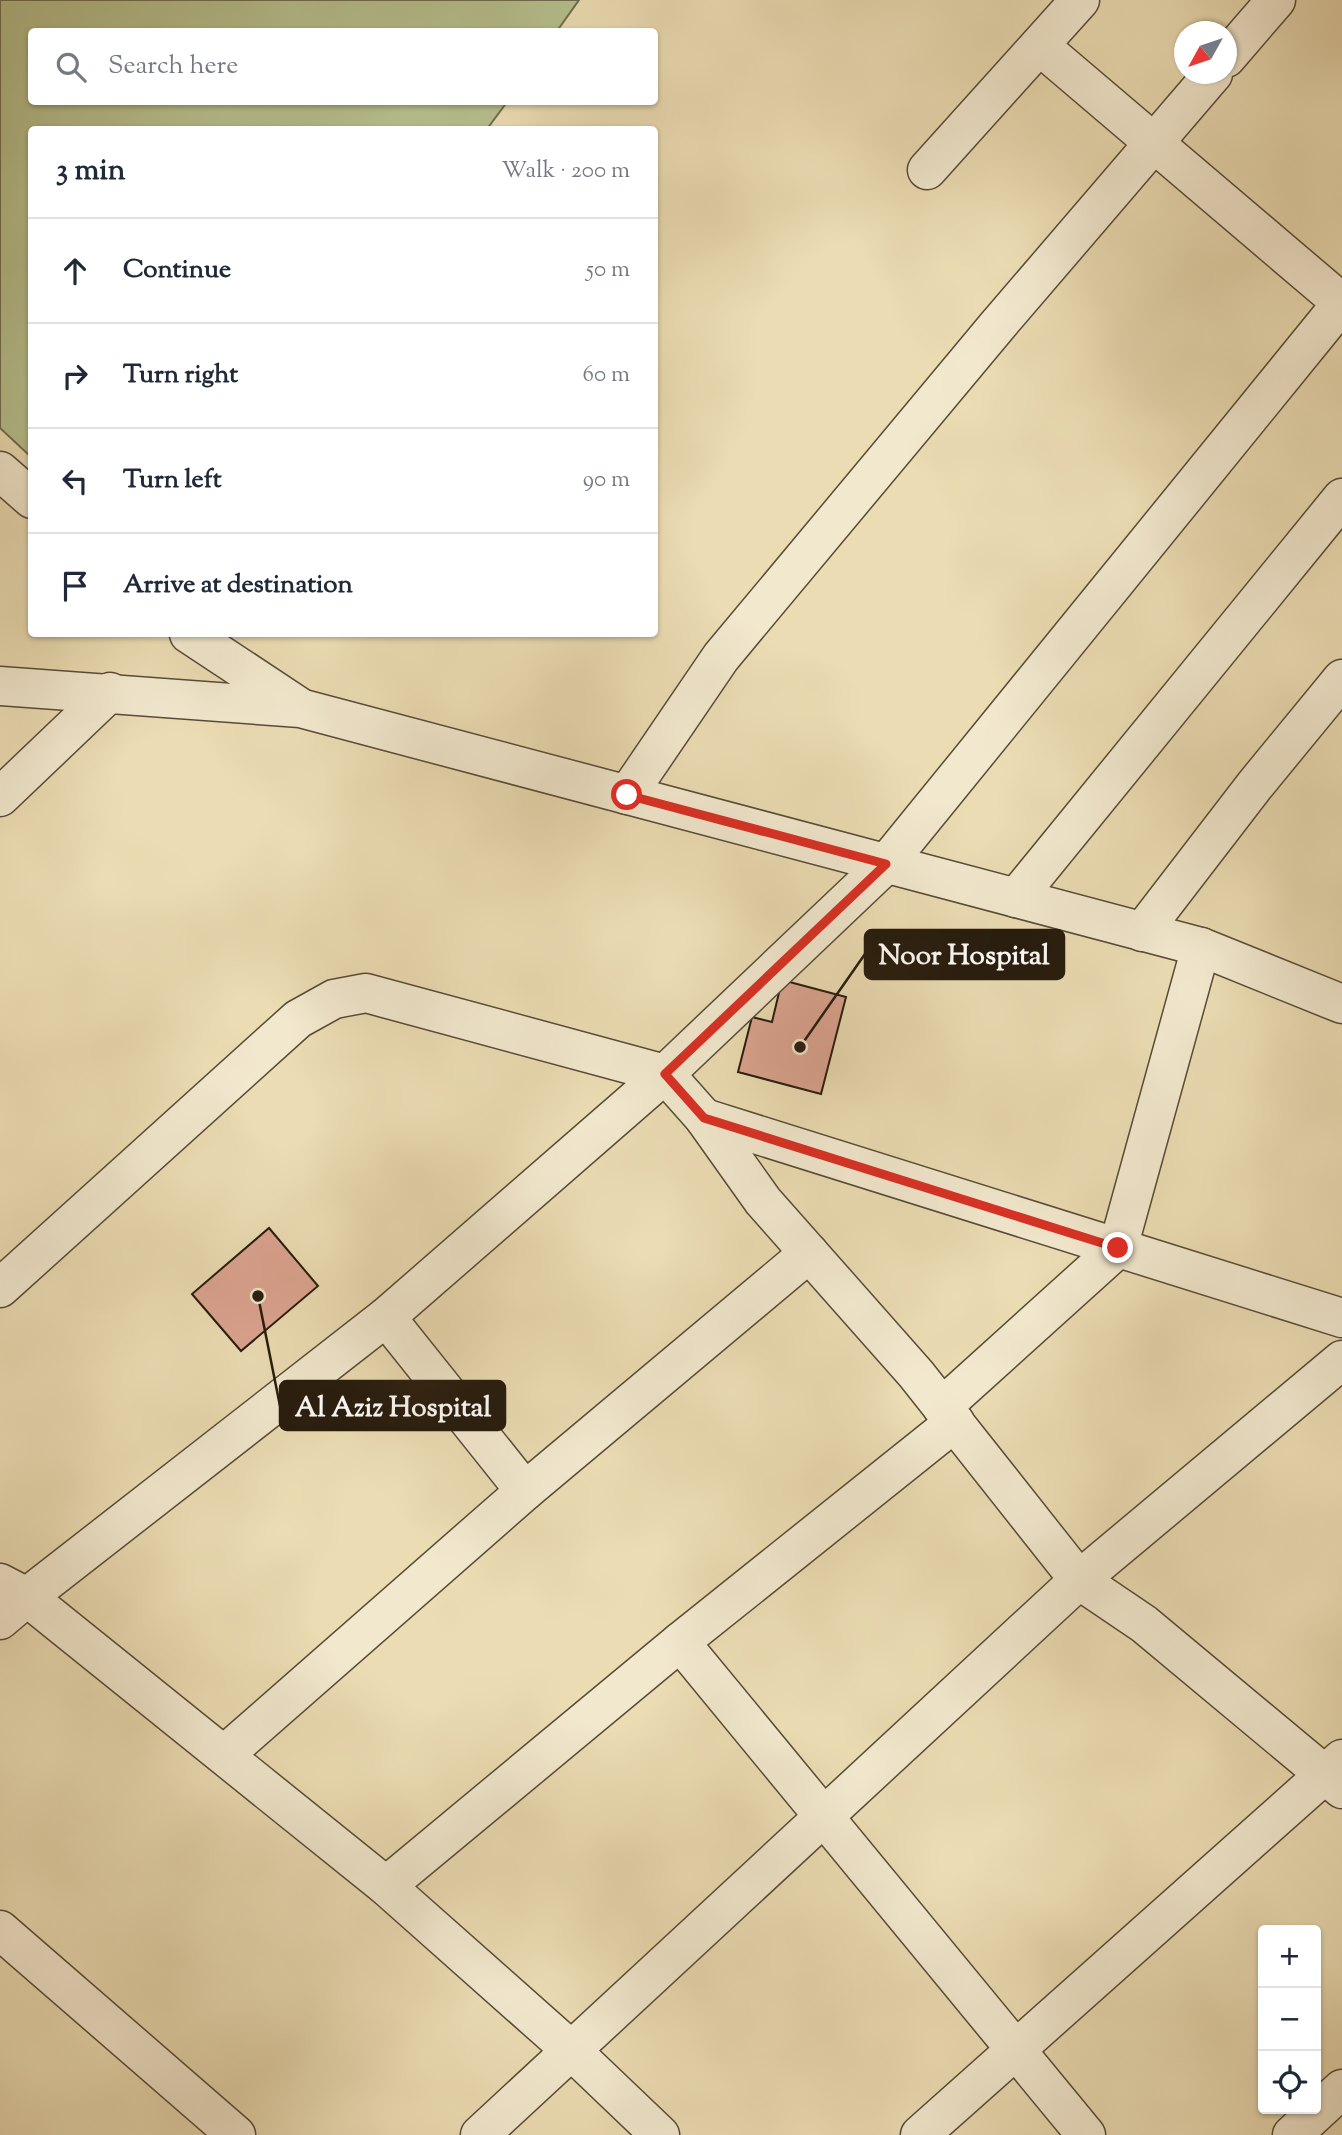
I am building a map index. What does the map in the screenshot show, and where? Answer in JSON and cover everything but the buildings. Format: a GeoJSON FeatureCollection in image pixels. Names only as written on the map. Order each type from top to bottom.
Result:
{"type":"FeatureCollection","features":[{"type":"Feature","properties":{"kind":"street"},"geometry":{"type":"LineString","coordinates":[[927,170],[1080,0]]}},
{"type":"Feature","properties":{"kind":"street"},"geometry":{"type":"LineString","coordinates":[[1237,46],[1276,0]]}},
{"type":"Feature","properties":{"kind":"street"},"geometry":{"type":"LineString","coordinates":[[660,2135],[572,2051],[386,1886],[225,1755],[9,1600],[386,1317],[665,1074],[886,864],[1342,303],[1040,46]]}},
{"type":"Feature","properties":{"kind":"street"},"geometry":{"type":"LineString","coordinates":[[627,795],[721,657],[1204,84]]}},
{"type":"Feature","properties":{"kind":"street"},"geometry":{"type":"LineString","coordinates":[[0,471],[28,496]]}},
{"type":"Feature","properties":{"kind":"street"},"geometry":{"type":"LineString","coordinates":[[1016,898],[1342,498]]}},
{"type":"Feature","properties":{"kind":"street"},"geometry":{"type":"LineString","coordinates":[[194,637],[300,708]]}},
{"type":"Feature","properties":{"kind":"street"},"geometry":{"type":"LineString","coordinates":[[1142,932],[1255,785],[1342,679]]}},
{"type":"Feature","properties":{"kind":"street"},"geometry":{"type":"LineString","coordinates":[[0,686],[300,708],[1201,947],[1340,999]]}},
{"type":"Feature","properties":{"kind":"street"},"geometry":{"type":"LineString","coordinates":[[0,797],[110,692]]}},
{"type":"Feature","properties":{"kind":"street"},"geometry":{"type":"LineString","coordinates":[[386,1886],[680,1643],[948,1415],[1118,1248],[1201,947]]}},
{"type":"Feature","properties":{"kind":"street"},"geometry":{"type":"LineString","coordinates":[[0,1288],[298,1019],[334,999],[366,993],[665,1074],[704,1118],[763,1201],[948,1415],[1079,1580],[1144,1624],[1336,1774],[1013,2049],[919,2135]]}},
{"type":"Feature","properties":{"kind":"street"},"geometry":{"type":"LineString","coordinates":[[704,1118],[1342,1318]]}},
{"type":"Feature","properties":{"kind":"street"},"geometry":{"type":"LineString","coordinates":[[225,1755],[524,1491],[809,1253]]}},
{"type":"Feature","properties":{"kind":"street"},"geometry":{"type":"LineString","coordinates":[[386,1317],[524,1491]]}},
{"type":"Feature","properties":{"kind":"street"},"geometry":{"type":"LineString","coordinates":[[480,2135],[1079,1580],[1342,1360]]}},
{"type":"Feature","properties":{"kind":"street"},"geometry":{"type":"LineString","coordinates":[[680,1643],[1086,2135]]}},
{"type":"Feature","properties":{"kind":"street"},"geometry":{"type":"LineString","coordinates":[[0,1930],[236,2135]]}},
{"type":"Feature","properties":{"kind":"street"},"geometry":{"type":"LineString","coordinates":[[1292,2135],[1342,2089]]}},
{"type":"Feature","properties":{"kind":"green space"},"geometry":{"type":"Polygon","coordinates":[[[0,0],[579,0],[559,28],[28,28],[28,105],[505,105],[489,126],[28,126],[28,454],[0,428],[0,0]]]}},
{"type":"Feature","properties":{"kind":"place","name":"Noor Hospital"},"geometry":{"type":"Point","coordinates":[800,1047]}},
{"type":"Feature","properties":{"kind":"place","name":"Al Aziz Hospital"},"geometry":{"type":"Point","coordinates":[258,1296]}},
{"type":"Feature","properties":{"kind":"route"},"geometry":{"type":"LineString","coordinates":[[627,795],[886,864],[665,1074],[704,1118],[1118,1248]]}}]}
